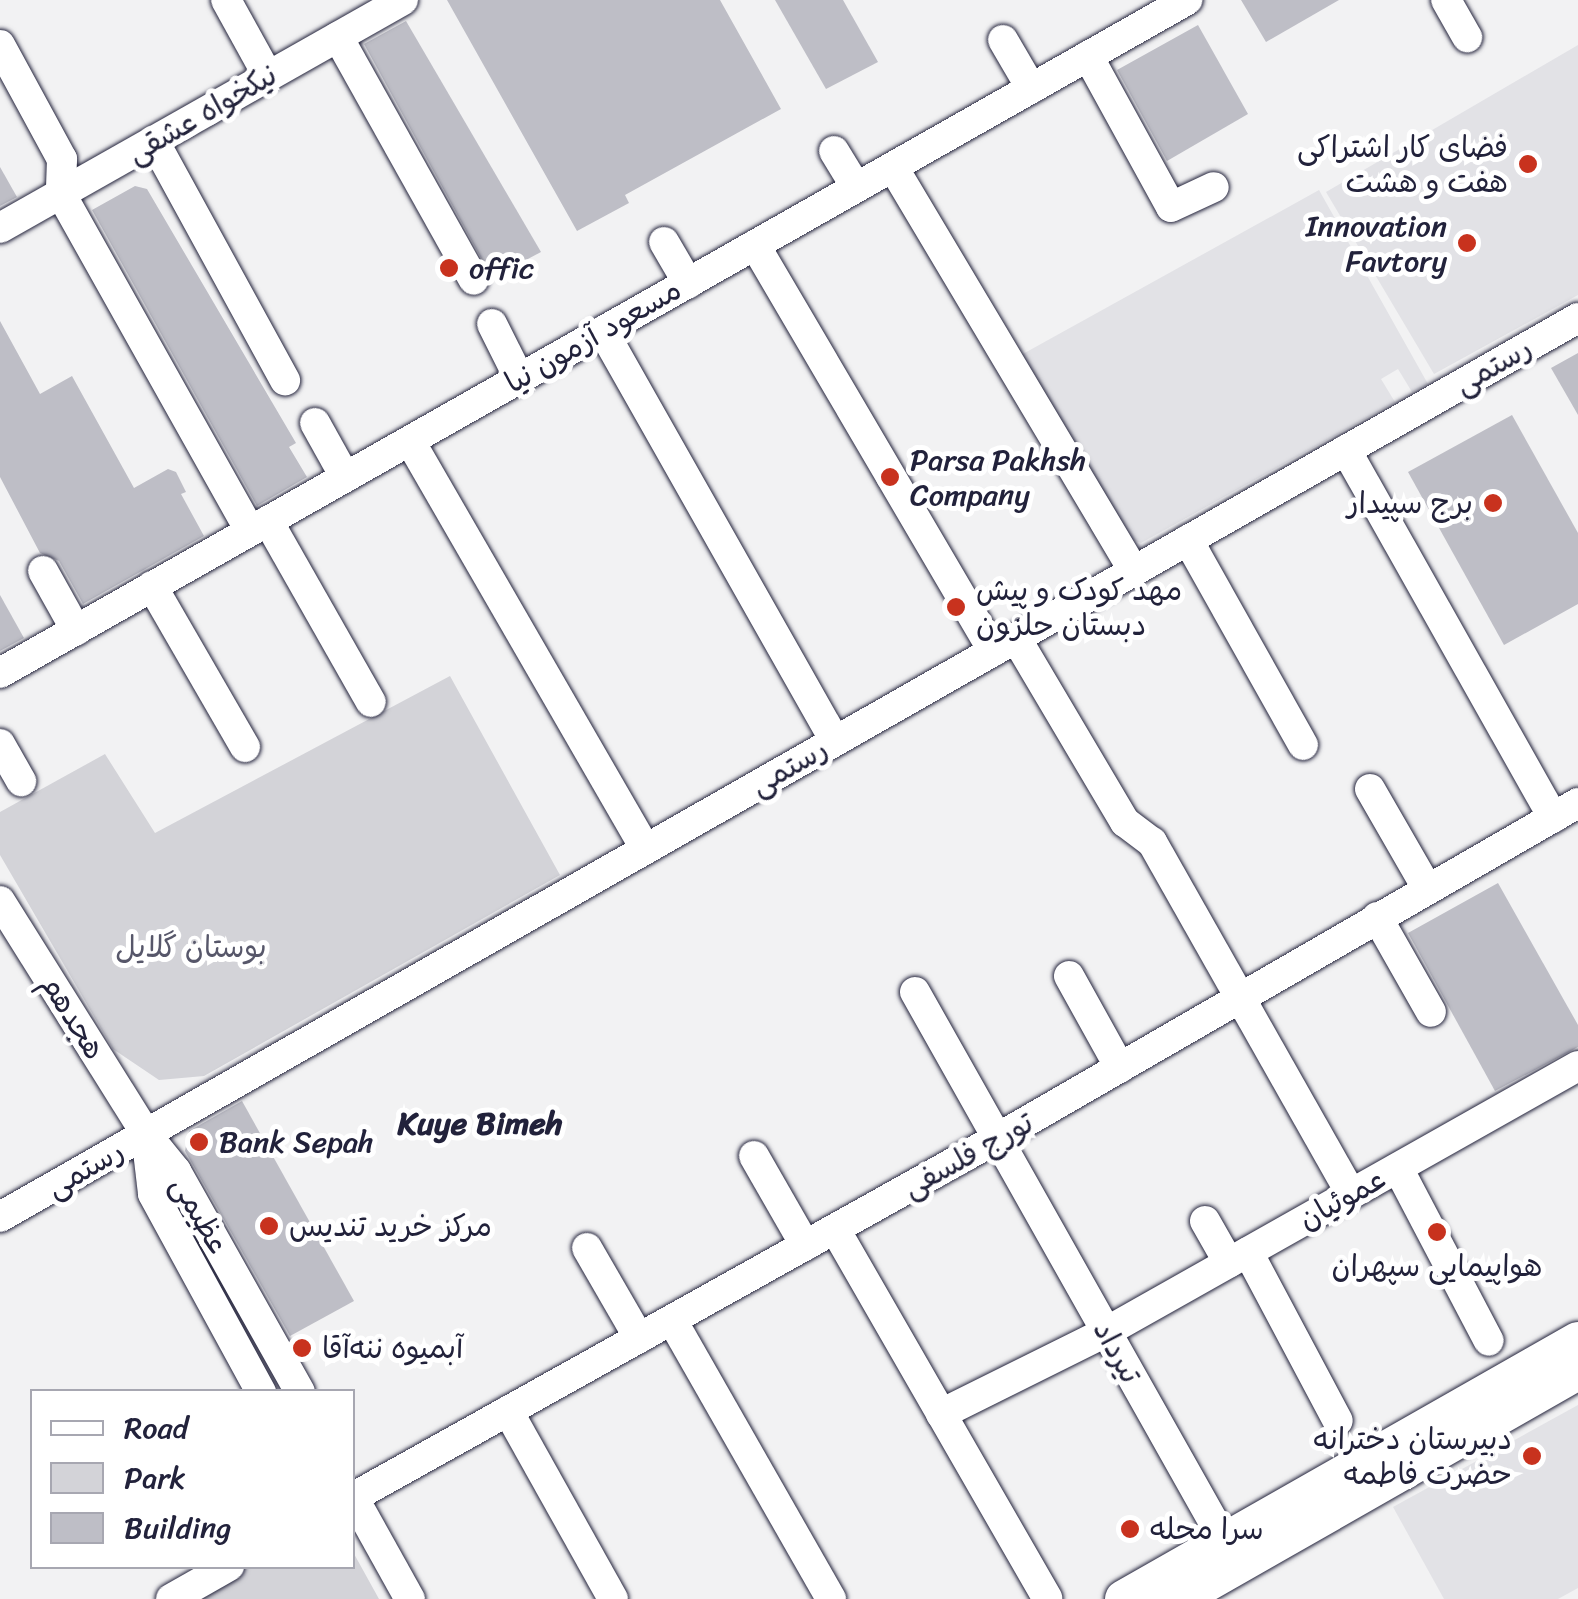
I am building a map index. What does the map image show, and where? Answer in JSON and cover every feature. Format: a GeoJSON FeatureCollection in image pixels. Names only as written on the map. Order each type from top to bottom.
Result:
{"type":"FeatureCollection","features":[{"type":"Feature","properties":{"kind":"main road"},"geometry":{"type":"LineString","coordinates":[[1178,1599],[1231,1554],[1578,1341]]}},
{"type":"Feature","properties":{"kind":"main road"},"geometry":{"type":"LineString","coordinates":[[1124,1599],[1231,1554],[1578,1371]]}},
{"type":"Feature","properties":{"kind":"street"},"geometry":{"type":"LineString","coordinates":[[226,0],[268,76]]}},
{"type":"Feature","properties":{"kind":"street","name":"نیکخواه عشقی"},"geometry":{"type":"LineString","coordinates":[[0,228],[403,0]]}},
{"type":"Feature","properties":{"kind":"street","name":"مسعود آزمون نیا"},"geometry":{"type":"LineString","coordinates":[[0,673],[1186,0]]}},
{"type":"Feature","properties":{"kind":"street"},"geometry":{"type":"LineString","coordinates":[[1446,0],[1467,38]]}},
{"type":"Feature","properties":{"kind":"street"},"geometry":{"type":"LineString","coordinates":[[338,37],[474,280]]}},
{"type":"Feature","properties":{"kind":"street"},"geometry":{"type":"LineString","coordinates":[[1003,40],[1032,88]]}},
{"type":"Feature","properties":{"kind":"street"},"geometry":{"type":"LineString","coordinates":[[0,45],[62,159],[61,194],[259,526],[371,702]]}},
{"type":"Feature","properties":{"kind":"street"},"geometry":{"type":"LineString","coordinates":[[1088,56],[1171,207],[1214,186]]}},
{"type":"Feature","properties":{"kind":"street"},"geometry":{"type":"LineString","coordinates":[[154,141],[285,380]]}},
{"type":"Feature","properties":{"kind":"street"},"geometry":{"type":"LineString","coordinates":[[834,150],[856,187]]}},
{"type":"Feature","properties":{"kind":"street"},"geometry":{"type":"LineString","coordinates":[[893,167],[1134,571]]}},
{"type":"Feature","properties":{"kind":"street"},"geometry":{"type":"LineString","coordinates":[[664,242],[688,282]]}},
{"type":"Feature","properties":{"kind":"street"},"geometry":{"type":"LineString","coordinates":[[755,245],[1005,644],[1126,822],[1152,842],[1351,1194]]}},
{"type":"Feature","properties":{"kind":"street","name":"رستمی"},"geometry":{"type":"LineString","coordinates":[[2,1212],[146,1134],[1578,318]]}},
{"type":"Feature","properties":{"kind":"street"},"geometry":{"type":"LineString","coordinates":[[492,324],[519,378]]}},
{"type":"Feature","properties":{"kind":"street"},"geometry":{"type":"LineString","coordinates":[[604,331],[835,741]]}},
{"type":"Feature","properties":{"kind":"street"},"geometry":{"type":"LineString","coordinates":[[315,423],[345,478]]}},
{"type":"Feature","properties":{"kind":"street"},"geometry":{"type":"LineString","coordinates":[[410,440],[646,849]]}},
{"type":"Feature","properties":{"kind":"street"},"geometry":{"type":"LineString","coordinates":[[1346,450],[1565,810]]}},
{"type":"Feature","properties":{"kind":"street"},"geometry":{"type":"LineString","coordinates":[[1188,540],[1303,745]]}},
{"type":"Feature","properties":{"kind":"street"},"geometry":{"type":"LineString","coordinates":[[43,572],[76,630]]}},
{"type":"Feature","properties":{"kind":"street"},"geometry":{"type":"LineString","coordinates":[[152,586],[246,747]]}},
{"type":"Feature","properties":{"kind":"street"},"geometry":{"type":"LineString","coordinates":[[0,744],[21,781]]}},
{"type":"Feature","properties":{"kind":"street"},"geometry":{"type":"LineString","coordinates":[[1370,789],[1427,888]]}},
{"type":"Feature","properties":{"kind":"street","name":"تورج فلسفی"},"geometry":{"type":"LineString","coordinates":[[355,1496],[996,1139],[1565,810]]}},
{"type":"Feature","properties":{"kind":"street"},"geometry":{"type":"LineString","coordinates":[[1377,917],[1431,1012]]}},
{"type":"Feature","properties":{"kind":"street","name":"هجدهم"},"geometry":{"type":"LineString","coordinates":[[5,919],[146,1134]]}},
{"type":"Feature","properties":{"kind":"street"},"geometry":{"type":"LineString","coordinates":[[1069,976],[1120,1068]]}},
{"type":"Feature","properties":{"kind":"street","name":"تیرداد"},"geometry":{"type":"LineString","coordinates":[[915,992],[1231,1554]]}},
{"type":"Feature","properties":{"kind":"street","name":"عموئیان"},"geometry":{"type":"LineString","coordinates":[[941,1414],[1106,1332],[1578,1066]]}},
{"type":"Feature","properties":{"kind":"street","name":"عظیمی"},"geometry":{"type":"LineString","coordinates":[[146,1134],[154,1194],[259,1389]]}},
{"type":"Feature","properties":{"kind":"street","name":"عظیمی"},"geometry":{"type":"LineString","coordinates":[[146,1134],[176,1171],[298,1389]]}},
{"type":"Feature","properties":{"kind":"street"},"geometry":{"type":"LineString","coordinates":[[754,1156],[805,1246]]}},
{"type":"Feature","properties":{"kind":"street"},"geometry":{"type":"LineString","coordinates":[[1398,1168],[1489,1341]]}},
{"type":"Feature","properties":{"kind":"street"},"geometry":{"type":"LineString","coordinates":[[1206,1221],[1238,1257],[1338,1421]]}},
{"type":"Feature","properties":{"kind":"street"},"geometry":{"type":"LineString","coordinates":[[835,1229],[1047,1598]]}},
{"type":"Feature","properties":{"kind":"street"},"geometry":{"type":"LineString","coordinates":[[587,1248],[639,1338]]}},
{"type":"Feature","properties":{"kind":"street"},"geometry":{"type":"LineString","coordinates":[[672,1320],[830,1599]]}},
{"type":"Feature","properties":{"kind":"street"},"geometry":{"type":"LineString","coordinates":[[508,1411],[613,1599]]}},
{"type":"Feature","properties":{"kind":"street"},"geometry":{"type":"LineString","coordinates":[[355,1501],[410,1599]]}},
{"type":"Feature","properties":{"kind":"street"},"geometry":{"type":"LineString","coordinates":[[171,1599],[224,1569]]}},
{"type":"Feature","properties":{"kind":"shaded area","name":"Innovation Favtory"},"geometry":{"type":"Polygon","coordinates":[[[1578,45],[1578,295],[1434,374],[1326,192],[1578,45]]]}},
{"type":"Feature","properties":{"kind":"shaded area"},"geometry":{"type":"Polygon","coordinates":[[[1319,190],[1428,384],[1412,392],[1398,369],[1381,379],[1395,402],[1141,543],[1130,539],[1021,355],[1319,190]]]}},
{"type":"Feature","properties":{"kind":"shaded area","name":"دبیرستان دخترانه حضرت فاطمه"},"geometry":{"type":"Polygon","coordinates":[[[1578,1405],[1578,1588],[1558,1599],[1444,1599],[1393,1507],[1578,1405]]]}},
{"type":"Feature","properties":{"kind":"green space","name":"بوستان گلایل"},"geometry":{"type":"Polygon","coordinates":[[[450,676],[560,875],[204,1076],[159,1080],[113,1049],[0,855],[0,812],[105,754],[155,833],[450,676]]]}},
{"type":"Feature","properties":{"kind":"green space"},"geometry":{"type":"Polygon","coordinates":[[[355,1556],[379,1599],[171,1599],[225,1569],[355,1569],[355,1556]]]}},
{"type":"Feature","properties":{"kind":"building"},"geometry":{"type":"Polygon","coordinates":[[[447,0],[720,0],[781,109],[625,195],[629,203],[577,231],[447,0]]]}},
{"type":"Feature","properties":{"kind":"building"},"geometry":{"type":"Polygon","coordinates":[[[775,0],[843,0],[878,62],[826,89],[775,0]]]}},
{"type":"Feature","properties":{"kind":"building"},"geometry":{"type":"Polygon","coordinates":[[[1241,0],[1339,0],[1266,42],[1241,0]]]}},
{"type":"Feature","properties":{"kind":"building"},"geometry":{"type":"Polygon","coordinates":[[[406,21],[541,252],[492,278],[364,44],[406,21]]]}},
{"type":"Feature","properties":{"kind":"building"},"geometry":{"type":"Polygon","coordinates":[[[1198,25],[1248,114],[1167,161],[1117,70],[1198,25]]]}},
{"type":"Feature","properties":{"kind":"building"},"geometry":{"type":"Polygon","coordinates":[[[0,167],[17,197],[0,206],[0,167]]]}},
{"type":"Feature","properties":{"kind":"building"},"geometry":{"type":"Polygon","coordinates":[[[135,186],[147,189],[296,443],[289,447],[307,477],[257,506],[92,210],[135,186]]]}},
{"type":"Feature","properties":{"kind":"building"},"geometry":{"type":"Polygon","coordinates":[[[0,321],[40,394],[72,376],[134,488],[168,469],[176,472],[186,492],[181,494],[204,536],[83,604],[59,561],[40,553],[0,477],[0,321]]]}},
{"type":"Feature","properties":{"kind":"building"},"geometry":{"type":"Polygon","coordinates":[[[1578,353],[1578,415],[1551,368],[1578,353]]]}},
{"type":"Feature","properties":{"kind":"building","name":"برج سپیدار"},"geometry":{"type":"Polygon","coordinates":[[[1512,415],[1578,533],[1578,604],[1504,645],[1408,472],[1512,415]]]}},
{"type":"Feature","properties":{"kind":"building"},"geometry":{"type":"Polygon","coordinates":[[[0,595],[24,638],[0,651],[0,595]]]}},
{"type":"Feature","properties":{"kind":"building"},"geometry":{"type":"Polygon","coordinates":[[[1498,883],[1578,1025],[1578,1047],[1495,1091],[1408,933],[1498,883]]]}},
{"type":"Feature","properties":{"kind":"building","name":"مرکز خرید تندیس"},"geometry":{"type":"Polygon","coordinates":[[[242,1101],[354,1301],[290,1336],[185,1151],[189,1131],[242,1101]]]}},
{"type":"Feature","properties":{"kind":"place","name":"فضای کار اشتراکی هفت و هشت"},"geometry":{"type":"Point","coordinates":[1528,164]}},
{"type":"Feature","properties":{"kind":"place","name":"Innovation Favtory"},"geometry":{"type":"Point","coordinates":[1467,243]}},
{"type":"Feature","properties":{"kind":"place","name":"offic"},"geometry":{"type":"Point","coordinates":[449,268]}},
{"type":"Feature","properties":{"kind":"place","name":"Parsa Pakhsh Company"},"geometry":{"type":"Point","coordinates":[890,477]}},
{"type":"Feature","properties":{"kind":"place","name":"برج سپیدار"},"geometry":{"type":"Point","coordinates":[1493,503]}},
{"type":"Feature","properties":{"kind":"place","name":"مهد کودک و پیش دبستان حلزون"},"geometry":{"type":"Point","coordinates":[956,607]}},
{"type":"Feature","properties":{"kind":"place","name":"Bank Sepah"},"geometry":{"type":"Point","coordinates":[199,1142]}},
{"type":"Feature","properties":{"kind":"place","name":"مرکز خرید تندیس"},"geometry":{"type":"Point","coordinates":[269,1226]}},
{"type":"Feature","properties":{"kind":"place","name":"هواپیمایی سپهران"},"geometry":{"type":"Point","coordinates":[1437,1232]}},
{"type":"Feature","properties":{"kind":"place","name":"آبمیوه ننه‌آقا"},"geometry":{"type":"Point","coordinates":[302,1348]}},
{"type":"Feature","properties":{"kind":"place","name":"دبیرستان دخترانه حضرت فاطمه"},"geometry":{"type":"Point","coordinates":[1532,1456]}},
{"type":"Feature","properties":{"kind":"place","name":"سرا محله"},"geometry":{"type":"Point","coordinates":[1130,1529]}},
{"type":"Feature","properties":{"kind":"district","name":"Kuye Bimeh"},"geometry":{"type":"Point","coordinates":[480,1124]}}]}
